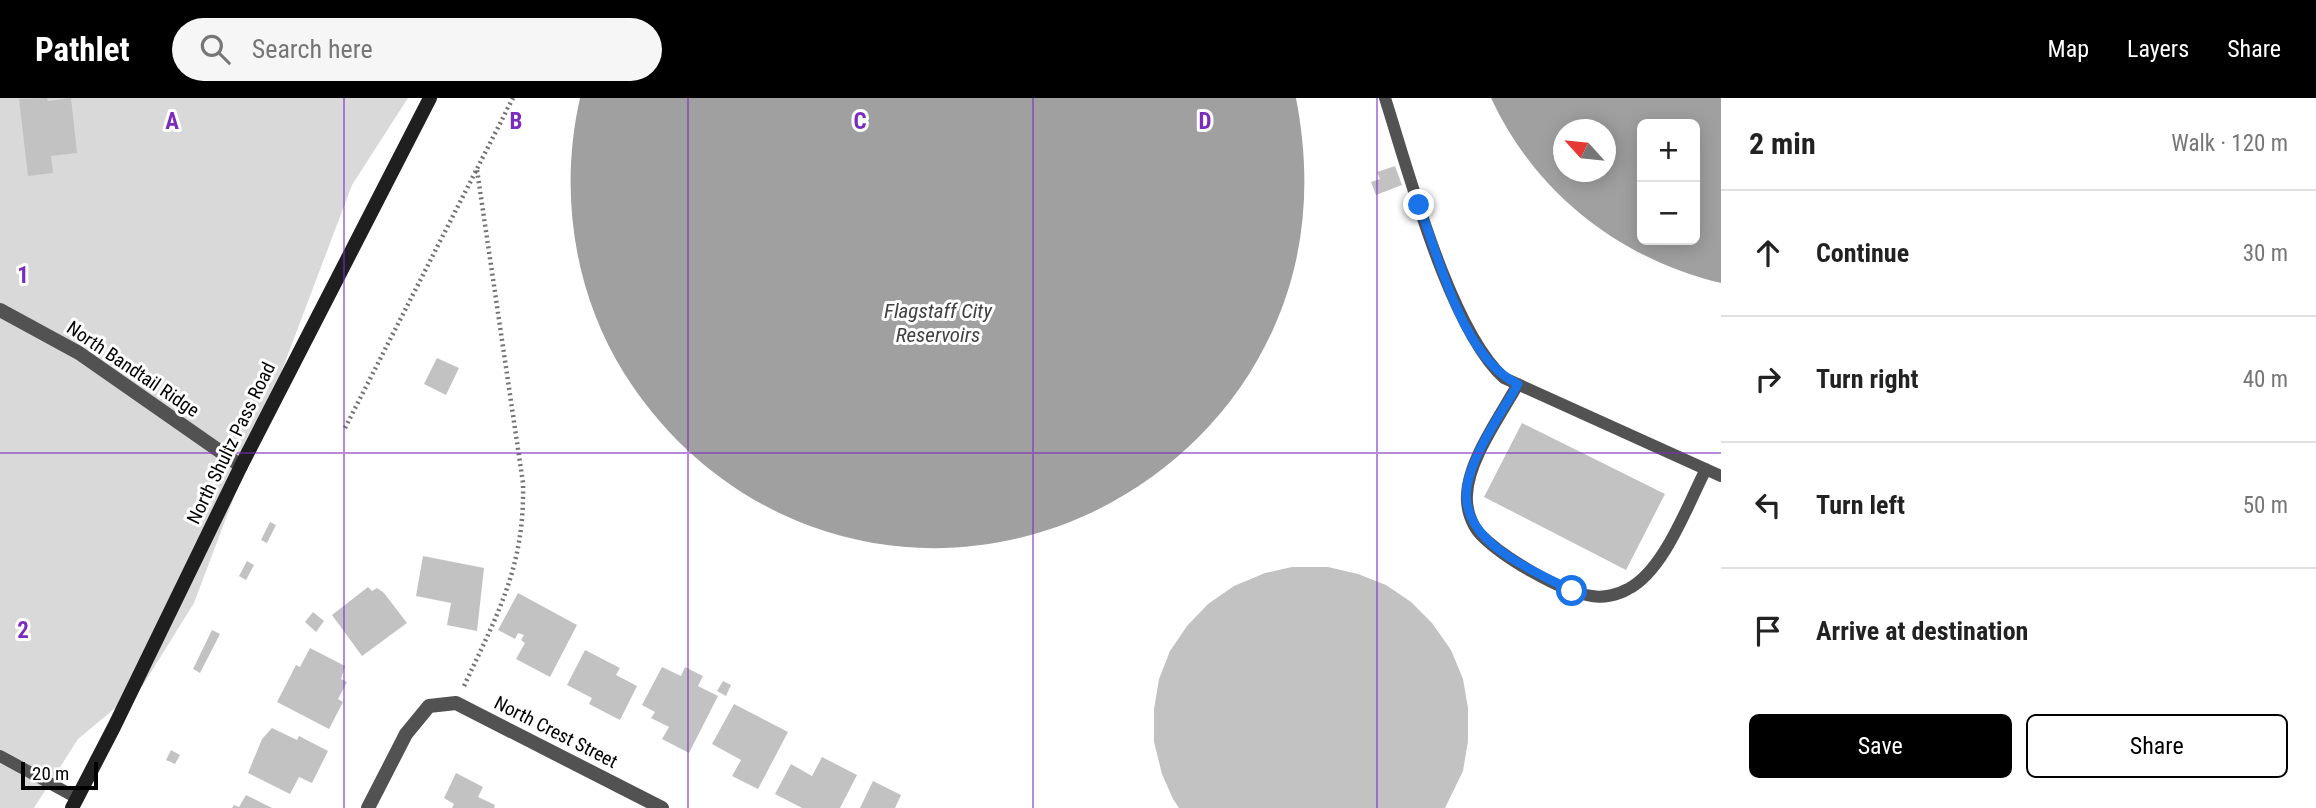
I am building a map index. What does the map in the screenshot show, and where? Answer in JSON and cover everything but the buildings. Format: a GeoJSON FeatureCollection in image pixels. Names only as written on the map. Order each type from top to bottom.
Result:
{"type":"FeatureCollection","features":[{"type":"Feature","properties":{"kind":"street","name":"North Shultz Pass Road"},"geometry":{"type":"LineString","coordinates":[[74,803],[241,466],[430,98]]}},
{"type":"Feature","properties":{"kind":"street","name":"North Bandtail Ridge"},"geometry":{"type":"LineString","coordinates":[[0,310],[79,353],[241,466]]}},
{"type":"Feature","properties":{"kind":"street"},"geometry":{"type":"LineString","coordinates":[[369,808],[405,734],[429,706],[456,704]]}},
{"type":"Feature","properties":{"kind":"street","name":"North Crest Street"},"geometry":{"type":"LineString","coordinates":[[456,704],[662,808]]}},
{"type":"Feature","properties":{"kind":"lane"},"geometry":{"type":"LineString","coordinates":[[1385,98],[1419,205],[1462,318],[1489,364],[1504,378],[1721,476]]}},
{"type":"Feature","properties":{"kind":"lane"},"geometry":{"type":"LineString","coordinates":[[1518,384],[1470,474],[1466,497],[1469,517],[1480,534],[1509,557],[1572,591],[1594,596],[1612,595],[1630,589],[1662,554],[1706,469]]}},
{"type":"Feature","properties":{"kind":"lane"},"geometry":{"type":"LineString","coordinates":[[0,756],[74,803]]}},
{"type":"Feature","properties":{"kind":"path"},"geometry":{"type":"LineString","coordinates":[[345,428],[513,98]]}},
{"type":"Feature","properties":{"kind":"path"},"geometry":{"type":"LineString","coordinates":[[456,704],[514,573],[524,520],[523,483],[477,170]]}},
{"type":"Feature","properties":{"kind":"shaded area"},"geometry":{"type":"Polygon","coordinates":[[[0,98],[408,98],[352,185],[194,603],[143,685],[78,739],[34,808],[0,808],[0,98]]]}},
{"type":"Feature","properties":{"kind":"water","name":"Flagstaff City Reservoirs"},"geometry":{"type":"Polygon","coordinates":[[[580,98],[1296,98],[1304,162],[1304,205],[1299,248],[1267,343],[1225,408],[1172,462],[1109,504],[1039,533],[964,547],[887,545],[810,526],[754,500],[704,465],[682,445],[641,398],[624,373],[593,309],[575,240],[571,169],[580,98]]]}},
{"type":"Feature","properties":{"kind":"water"},"geometry":{"type":"Polygon","coordinates":[[[1491,98],[1721,98],[1721,283],[1684,272],[1615,239],[1556,192],[1531,164],[1509,132],[1491,98]]]}},
{"type":"Feature","properties":{"kind":"route"},"geometry":{"type":"LineString","coordinates":[[1419,205],[1462,318],[1489,364],[1504,378],[1518,384],[1470,474],[1466,497],[1469,517],[1480,534],[1509,557],[1572,591]]}}]}
